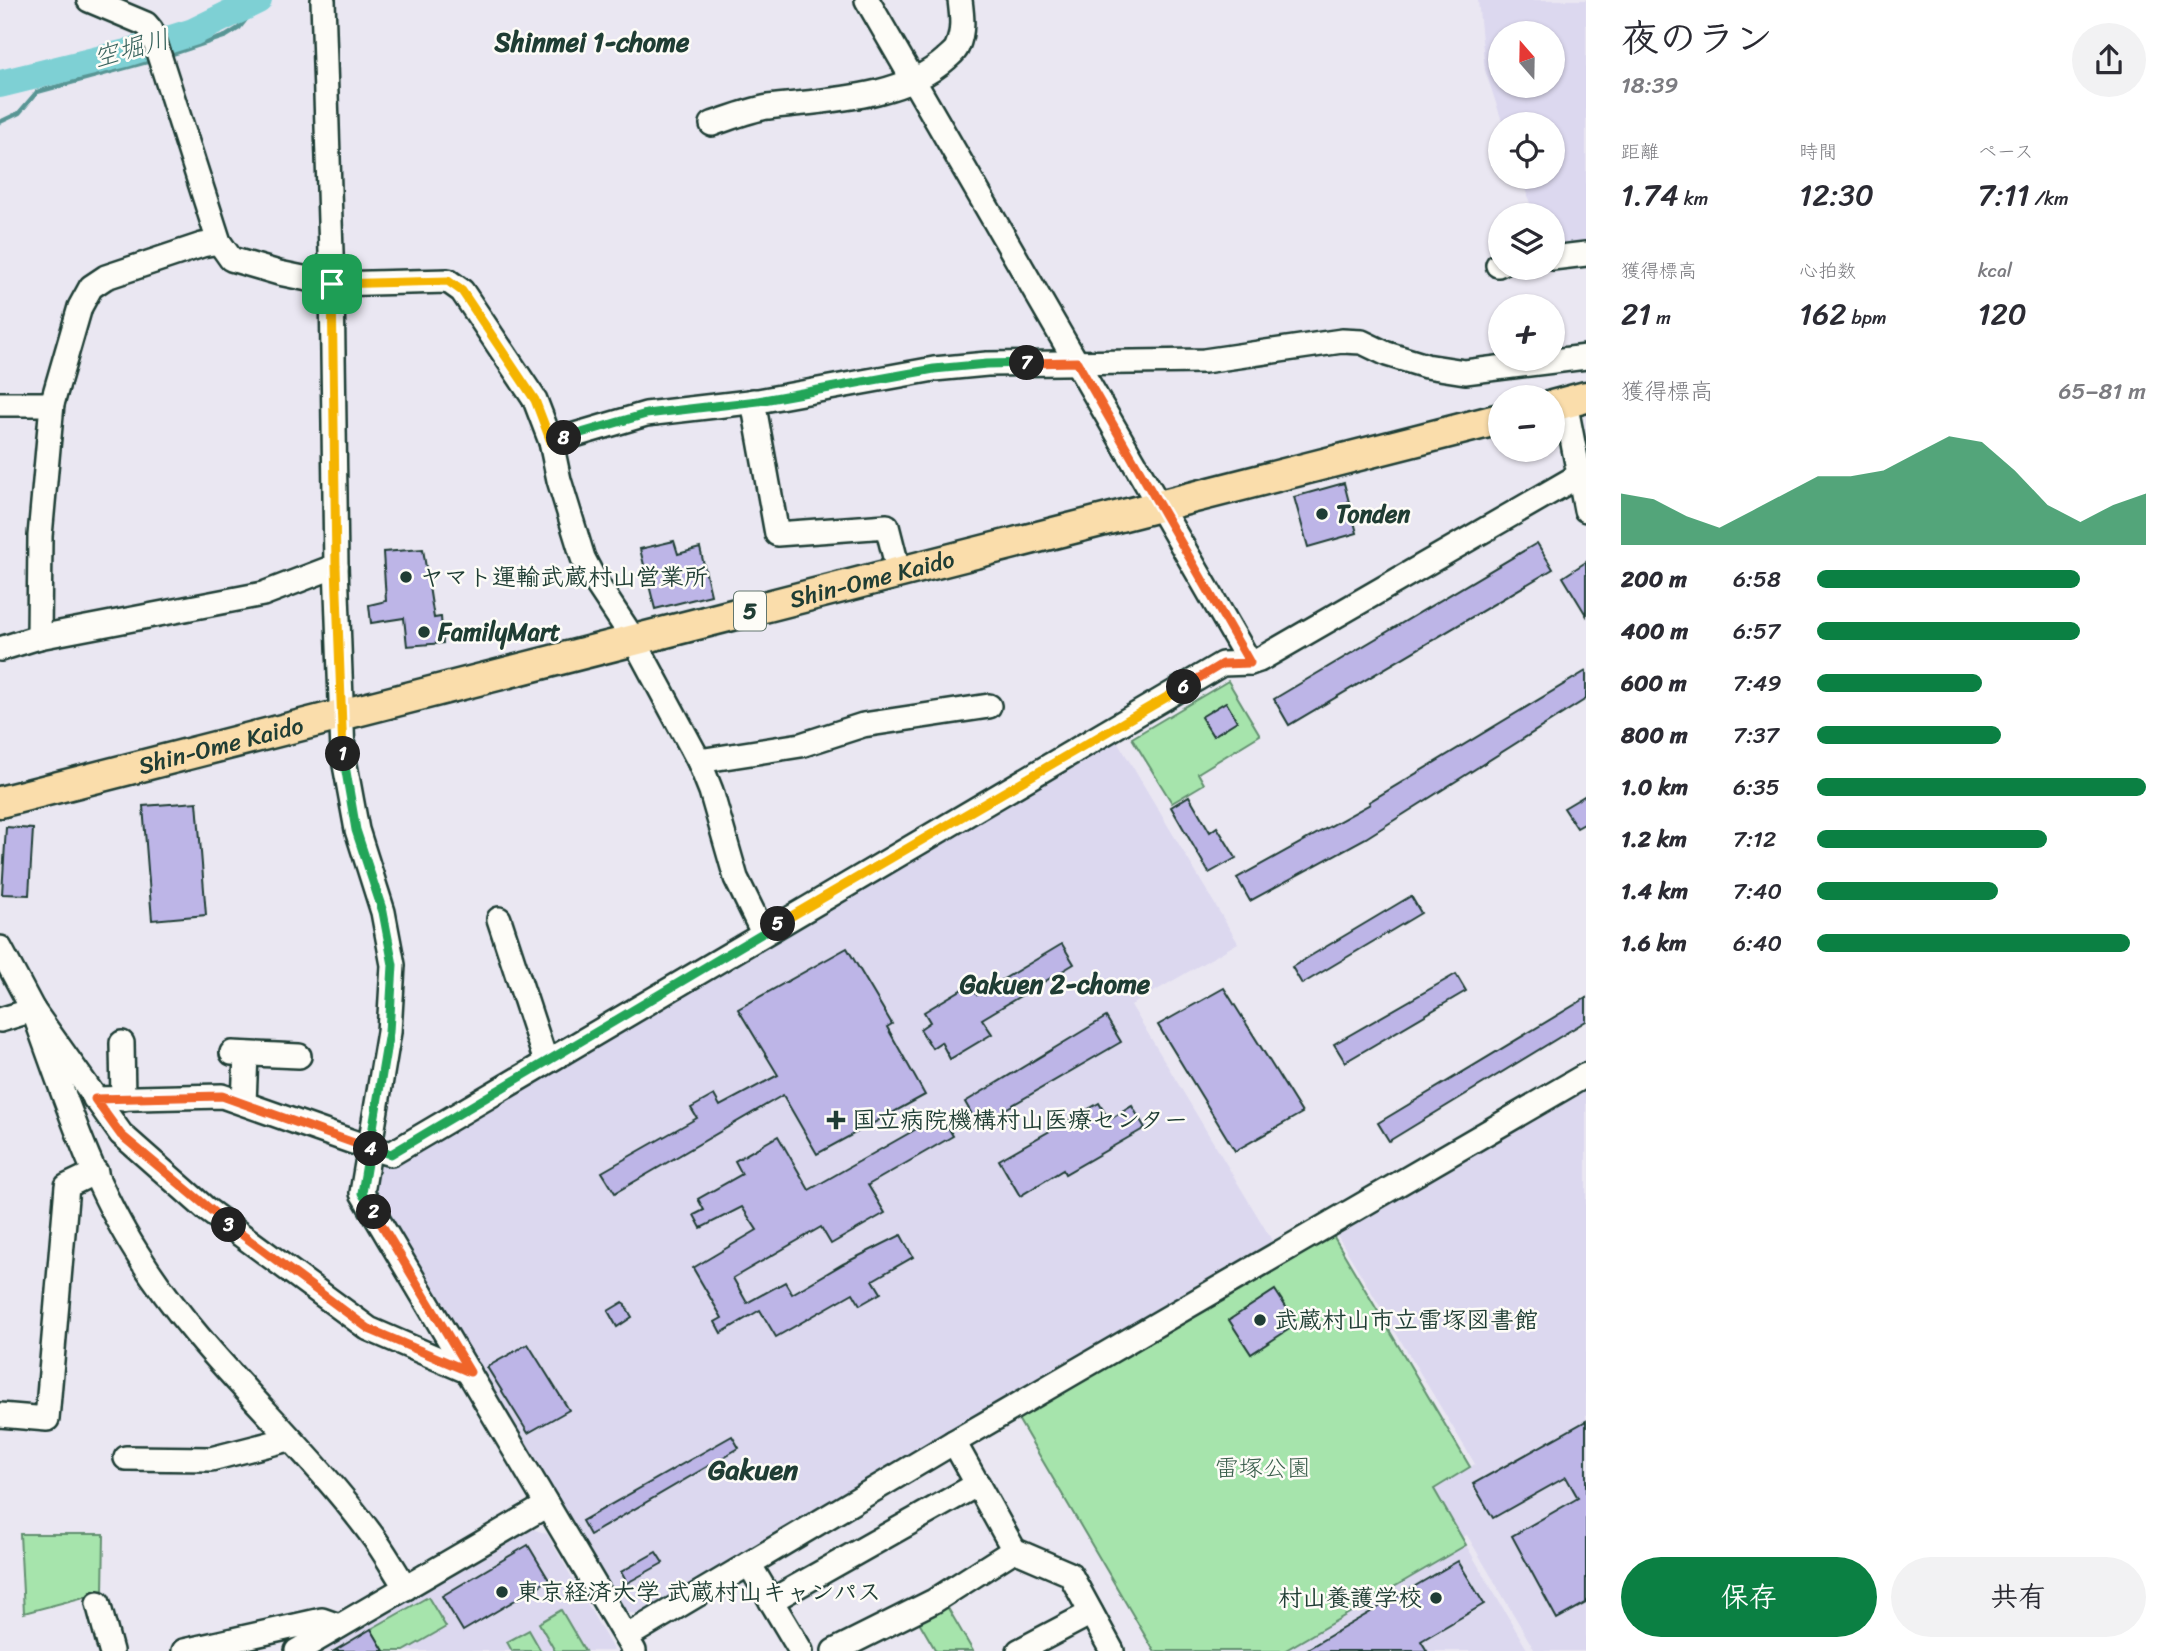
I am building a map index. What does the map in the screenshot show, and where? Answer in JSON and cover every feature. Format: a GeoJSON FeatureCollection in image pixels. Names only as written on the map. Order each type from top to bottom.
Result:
{"type":"FeatureCollection","features":[{"type":"Feature","properties":{"kind":"main road","name":"Shin-Ome Kaido"},"geometry":{"type":"LineString","coordinates":[[0,802],[1488,422]]}},
{"type":"Feature","properties":{"kind":"street"},"geometry":{"type":"LineString","coordinates":[[89,0],[146,24],[151,30],[219,242],[231,259],[332,284],[448,281],[462,291],[535,400],[551,442],[559,480],[583,558],[634,640],[699,761],[711,791],[736,878],[763,933]]}},
{"type":"Feature","properties":{"kind":"street"},"geometry":{"type":"LineString","coordinates":[[323,0],[343,754],[356,830],[383,912],[393,965],[389,1032],[362,1193],[630,1644],[749,1564],[1586,1075]]}},
{"type":"Feature","properties":{"kind":"street"},"geometry":{"type":"LineString","coordinates":[[867,0],[1250,663]]}},
{"type":"Feature","properties":{"kind":"street"},"geometry":{"type":"LineString","coordinates":[[712,124],[765,107],[797,105],[889,89],[914,80],[936,68],[956,49],[963,24],[960,0]]}},
{"type":"Feature","properties":{"kind":"street"},"geometry":{"type":"LineString","coordinates":[[39,637],[40,536],[52,404],[80,307],[91,287],[106,276],[219,242]]}},
{"type":"Feature","properties":{"kind":"street"},"geometry":{"type":"LineString","coordinates":[[1565,256],[1586,254]]}},
{"type":"Feature","properties":{"kind":"street"},"geometry":{"type":"LineString","coordinates":[[551,442],[646,414],[753,401],[934,369],[987,364],[1204,361],[1342,341],[1362,342],[1387,354],[1426,366],[1465,372],[1586,357]]}},
{"type":"Feature","properties":{"kind":"street"},"geometry":{"type":"LineString","coordinates":[[753,401],[777,534],[887,526],[899,573]]}},
{"type":"Feature","properties":{"kind":"street"},"geometry":{"type":"LineString","coordinates":[[1568,402],[1586,510]]}},
{"type":"Feature","properties":{"kind":"street"},"geometry":{"type":"LineString","coordinates":[[0,404],[52,404]]}},
{"type":"Feature","properties":{"kind":"street"},"geometry":{"type":"LineString","coordinates":[[95,1099],[222,1096],[391,1154],[1222,664],[1259,660],[1582,479]]}},
{"type":"Feature","properties":{"kind":"street"},"geometry":{"type":"LineString","coordinates":[[0,649],[39,637],[263,594],[336,566]]}},
{"type":"Feature","properties":{"kind":"street"},"geometry":{"type":"LineString","coordinates":[[699,761],[801,745],[863,725],[989,706]]}},
{"type":"Feature","properties":{"kind":"street"},"geometry":{"type":"LineString","coordinates":[[499,919],[546,1062]]}},
{"type":"Feature","properties":{"kind":"street"},"geometry":{"type":"LineString","coordinates":[[0,948],[33,1010],[121,1135],[206,1209],[369,1329],[470,1372]]}},
{"type":"Feature","properties":{"kind":"street"},"geometry":{"type":"LineString","coordinates":[[0,1020],[33,1010]]}},
{"type":"Feature","properties":{"kind":"street"},"geometry":{"type":"LineString","coordinates":[[33,1010],[80,1137],[136,1253],[181,1316],[371,1534],[406,1588]]}},
{"type":"Feature","properties":{"kind":"street"},"geometry":{"type":"LineString","coordinates":[[122,1043],[123,1100]]}},
{"type":"Feature","properties":{"kind":"street"},"geometry":{"type":"LineString","coordinates":[[244,1103],[239,1054],[299,1056]]}},
{"type":"Feature","properties":{"kind":"street"},"geometry":{"type":"LineString","coordinates":[[0,1415],[47,1419],[67,1186],[96,1172]]}},
{"type":"Feature","properties":{"kind":"street"},"geometry":{"type":"LineString","coordinates":[[126,1458],[211,1459],[289,1439]]}},
{"type":"Feature","properties":{"kind":"street"},"geometry":{"type":"LineString","coordinates":[[954,1442],[1014,1550],[1070,1574],[1112,1651]]}},
{"type":"Feature","properties":{"kind":"street"},"geometry":{"type":"LineString","coordinates":[[771,1601],[978,1484]]}},
{"type":"Feature","properties":{"kind":"street"},"geometry":{"type":"LineString","coordinates":[[297,1651],[547,1505]]}},
{"type":"Feature","properties":{"kind":"street"},"geometry":{"type":"LineString","coordinates":[[834,1651],[934,1601],[1014,1550]]}},
{"type":"Feature","properties":{"kind":"street"},"geometry":{"type":"LineString","coordinates":[[749,1564],[801,1651]]}},
{"type":"Feature","properties":{"kind":"street"},"geometry":{"type":"LineString","coordinates":[[98,1603],[111,1651]]}},
{"type":"Feature","properties":{"kind":"street"},"geometry":{"type":"LineString","coordinates":[[1018,1651],[1091,1613]]}},
{"type":"Feature","properties":{"kind":"street"},"geometry":{"type":"LineString","coordinates":[[184,1651],[322,1620],[339,1626]]}},
{"type":"Feature","properties":{"kind":"shaded area"},"geometry":{"type":"Polygon","coordinates":[[[1478,0],[1586,0],[1586,241],[1565,243],[1565,203],[1530,203],[1525,189],[1565,189],[1565,112],[1499,112],[1494,98],[1565,98],[1565,21],[1488,21],[1488,79],[1478,0]]]}},
{"type":"Feature","properties":{"kind":"shaded area"},"geometry":{"type":"Polygon","coordinates":[[[1116,739],[1238,943],[1131,1005],[1273,1242],[643,1614],[620,1612],[372,1193],[378,1169],[1116,739]]]}},
{"type":"Feature","properties":{"kind":"shaded area"},"geometry":{"type":"Polygon","coordinates":[[[1586,1084],[1586,1651],[1535,1651],[1467,1535],[1462,1537],[1434,1488],[1475,1464],[1334,1230],[1586,1084]]]}},
{"type":"Feature","properties":{"kind":"shaded area","name":"東京経済大学 武蔵村山キャンパス"},"geometry":{"type":"Polygon","coordinates":[[[533,1529],[547,1534],[614,1651],[322,1651],[533,1529]]]}},
{"type":"Feature","properties":{"kind":"shaded area","name":"村山養護学校"},"geometry":{"type":"Polygon","coordinates":[[[1466,1545],[1528,1651],[1284,1651],[1466,1545]]]}},
{"type":"Feature","properties":{"kind":"green space"},"geometry":{"type":"Polygon","coordinates":[[[1228,681],[1260,735],[1198,773],[1204,784],[1172,803],[1132,738],[1228,681]]]}},
{"type":"Feature","properties":{"kind":"green space","name":"雷塚公園"},"geometry":{"type":"Polygon","coordinates":[[[1331,1232],[1470,1467],[1434,1489],[1466,1545],[1284,1651],[1154,1651],[1017,1417],[1331,1232]]]}},
{"type":"Feature","properties":{"kind":"green space"},"geometry":{"type":"Polygon","coordinates":[[[20,1534],[104,1534],[103,1592],[24,1613],[20,1534]]]}},
{"type":"Feature","properties":{"kind":"green space"},"geometry":{"type":"Polygon","coordinates":[[[428,1597],[446,1627],[404,1651],[384,1651],[371,1629],[428,1597]]]}},
{"type":"Feature","properties":{"kind":"green space"},"geometry":{"type":"Polygon","coordinates":[[[945,1603],[973,1651],[936,1651],[918,1620],[945,1603]]]}},
{"type":"Feature","properties":{"kind":"green space"},"geometry":{"type":"Polygon","coordinates":[[[561,1610],[585,1651],[555,1651],[539,1623],[561,1610]]]}},
{"type":"Feature","properties":{"kind":"green space"},"geometry":{"type":"Polygon","coordinates":[[[529,1630],[541,1651],[512,1651],[507,1642],[529,1630]]]}},
{"type":"Feature","properties":{"kind":"building"},"geometry":{"type":"Polygon","coordinates":[[[1344,483],[1357,533],[1308,547],[1294,497],[1344,483]]]}},
{"type":"Feature","properties":{"kind":"building"},"geometry":{"type":"Polygon","coordinates":[[[674,541],[678,554],[700,548],[711,595],[655,609],[640,549],[674,541]]]}},
{"type":"Feature","properties":{"kind":"building"},"geometry":{"type":"Polygon","coordinates":[[[1537,543],[1553,569],[1289,725],[1274,699],[1537,543]]]}},
{"type":"Feature","properties":{"kind":"building","name":"ヤマト運輸武蔵村山営業所"},"geometry":{"type":"Polygon","coordinates":[[[423,549],[434,618],[441,617],[443,643],[407,646],[404,618],[371,623],[369,605],[386,601],[383,552],[423,549]]]}},
{"type":"Feature","properties":{"kind":"building"},"geometry":{"type":"Polygon","coordinates":[[[1586,562],[1586,615],[1563,577],[1586,562]]]}},
{"type":"Feature","properties":{"kind":"building"},"geometry":{"type":"Polygon","coordinates":[[[1586,671],[1586,699],[1366,838],[1250,901],[1237,878],[1370,804],[1369,802],[1586,671]]]}},
{"type":"Feature","properties":{"kind":"building"},"geometry":{"type":"Polygon","coordinates":[[[1226,702],[1237,721],[1213,736],[1201,717],[1226,702]]]}},
{"type":"Feature","properties":{"kind":"building"},"geometry":{"type":"Polygon","coordinates":[[[1586,795],[1586,823],[1577,828],[1564,808],[1586,795]]]}},
{"type":"Feature","properties":{"kind":"building"},"geometry":{"type":"Polygon","coordinates":[[[1189,796],[1210,832],[1217,827],[1236,858],[1209,873],[1171,807],[1189,796]]]}},
{"type":"Feature","properties":{"kind":"building"},"geometry":{"type":"Polygon","coordinates":[[[197,802],[206,915],[152,920],[143,806],[197,802]]]}},
{"type":"Feature","properties":{"kind":"building"},"geometry":{"type":"Polygon","coordinates":[[[6,827],[33,829],[29,895],[2,894],[6,827]]]}},
{"type":"Feature","properties":{"kind":"building"},"geometry":{"type":"Polygon","coordinates":[[[1411,896],[1421,913],[1302,984],[1292,967],[1411,896]]]}},
{"type":"Feature","properties":{"kind":"building"},"geometry":{"type":"Polygon","coordinates":[[[1062,944],[1074,964],[982,1019],[992,1034],[950,1059],[941,1042],[932,1048],[920,1029],[930,1022],[924,1012],[971,984],[977,995],[1062,944]]]}},
{"type":"Feature","properties":{"kind":"building"},"geometry":{"type":"Polygon","coordinates":[[[847,948],[892,1024],[887,1027],[925,1095],[817,1154],[783,1095],[615,1193],[602,1172],[697,1118],[691,1108],[714,1095],[720,1106],[778,1075],[738,1009],[847,948]]]}},
{"type":"Feature","properties":{"kind":"building"},"geometry":{"type":"Polygon","coordinates":[[[1456,974],[1466,991],[1345,1062],[1334,1044],[1456,974]]]}},
{"type":"Feature","properties":{"kind":"building"},"geometry":{"type":"Polygon","coordinates":[[[1224,988],[1302,1113],[1235,1151],[1158,1025],[1224,988]]]}},
{"type":"Feature","properties":{"kind":"building"},"geometry":{"type":"Polygon","coordinates":[[[1586,998],[1586,1021],[1389,1141],[1378,1123],[1586,998]]]}},
{"type":"Feature","properties":{"kind":"building"},"geometry":{"type":"Polygon","coordinates":[[[1106,1017],[1121,1042],[978,1125],[965,1102],[1106,1017]]]}},
{"type":"Feature","properties":{"kind":"building"},"geometry":{"type":"Polygon","coordinates":[[[1099,1103],[1109,1120],[1132,1106],[1145,1128],[1065,1174],[1063,1170],[1020,1196],[999,1160],[1099,1103]]]}},
{"type":"Feature","properties":{"kind":"building"},"geometry":{"type":"Polygon","coordinates":[[[941,1115],[953,1136],[868,1185],[885,1213],[831,1244],[821,1227],[733,1278],[747,1303],[785,1282],[792,1294],[843,1264],[901,1235],[913,1257],[873,1280],[881,1293],[860,1305],[853,1293],[776,1337],[760,1310],[721,1333],[715,1322],[722,1318],[693,1268],[757,1230],[742,1207],[701,1228],[694,1215],[704,1210],[698,1199],[742,1174],[735,1161],[778,1136],[809,1190],[941,1115]]]}},
{"type":"Feature","properties":{"kind":"building"},"geometry":{"type":"Polygon","coordinates":[[[1275,1290],[1297,1324],[1251,1354],[1229,1320],[1275,1290]]]}},
{"type":"Feature","properties":{"kind":"building"},"geometry":{"type":"Polygon","coordinates":[[[623,1302],[632,1317],[617,1327],[608,1311],[623,1302]]]}},
{"type":"Feature","properties":{"kind":"building"},"geometry":{"type":"Polygon","coordinates":[[[528,1344],[569,1410],[528,1433],[487,1367],[528,1344]]]}},
{"type":"Feature","properties":{"kind":"building"},"geometry":{"type":"Polygon","coordinates":[[[1586,1421],[1586,1603],[1557,1619],[1512,1536],[1578,1498],[1566,1477],[1493,1518],[1473,1484],[1586,1421]]]}},
{"type":"Feature","properties":{"kind":"building"},"geometry":{"type":"Polygon","coordinates":[[[732,1436],[739,1448],[590,1535],[582,1521],[732,1436]]]}},
{"type":"Feature","properties":{"kind":"building"},"geometry":{"type":"Polygon","coordinates":[[[528,1545],[549,1580],[463,1631],[442,1596],[528,1545]]]}},
{"type":"Feature","properties":{"kind":"building"},"geometry":{"type":"Polygon","coordinates":[[[656,1552],[663,1563],[627,1583],[621,1572],[656,1552]]]}},
{"type":"Feature","properties":{"kind":"building"},"geometry":{"type":"Polygon","coordinates":[[[1458,1561],[1484,1604],[1421,1641],[1427,1651],[1304,1651],[1458,1561]]]}},
{"type":"Feature","properties":{"kind":"building"},"geometry":{"type":"Polygon","coordinates":[[[371,1629],[384,1651],[334,1651],[371,1629]]]}},
{"type":"Feature","properties":{"kind":"waterway","name":"空堀川"},"geometry":{"type":"LineString","coordinates":[[0,84],[126,53],[193,32],[258,0]]}},
{"type":"Feature","properties":{"kind":"waterway"},"geometry":{"type":"LineString","coordinates":[[166,56],[226,36],[239,28],[261,0]]}},
{"type":"Feature","properties":{"kind":"waterway"},"geometry":{"type":"LineString","coordinates":[[0,122],[19,113],[37,92],[154,60]]}},
{"type":"Feature","properties":{"kind":"place","name":"Tonden"},"geometry":{"type":"Point","coordinates":[1322,514]}},
{"type":"Feature","properties":{"kind":"place","name":"ヤマト運輸武蔵村山営業所"},"geometry":{"type":"Point","coordinates":[406,577]}},
{"type":"Feature","properties":{"kind":"place","name":"FamilyMart"},"geometry":{"type":"Point","coordinates":[424,632]}},
{"type":"Feature","properties":{"kind":"place","name":"国立病院機構村山医療センター"},"geometry":{"type":"Point","coordinates":[836,1120]}},
{"type":"Feature","properties":{"kind":"place","name":"武蔵村山市立雷塚図書館"},"geometry":{"type":"Point","coordinates":[1260,1320]}},
{"type":"Feature","properties":{"kind":"place","name":"東京経済大学 武蔵村山キャンパス"},"geometry":{"type":"Point","coordinates":[502,1592]}},
{"type":"Feature","properties":{"kind":"place","name":"村山養護学校"},"geometry":{"type":"Point","coordinates":[1436,1598]}},
{"type":"Feature","properties":{"kind":"district","name":"Shinmei 1-chome"},"geometry":{"type":"Point","coordinates":[592,42]}},
{"type":"Feature","properties":{"kind":"district","name":"Gakuen 2-chome"},"geometry":{"type":"Point","coordinates":[1055,984]}},
{"type":"Feature","properties":{"kind":"district","name":"Gakuen"},"geometry":{"type":"Point","coordinates":[753,1469]}},
{"type":"Feature","properties":{"kind":"route"},"geometry":{"type":"LineString","coordinates":[[332,284],[336,566],[343,754],[356,830],[383,912],[393,965],[389,1032],[370,1148],[362,1193],[470,1372],[369,1329],[302,1281],[206,1209],[121,1135],[95,1099],[222,1096],[370,1148],[391,1154],[1222,664],[1250,663],[1077,362],[987,364],[934,369],[758,401],[646,414],[551,442],[535,400],[462,291],[448,281],[332,284]]}}]}
